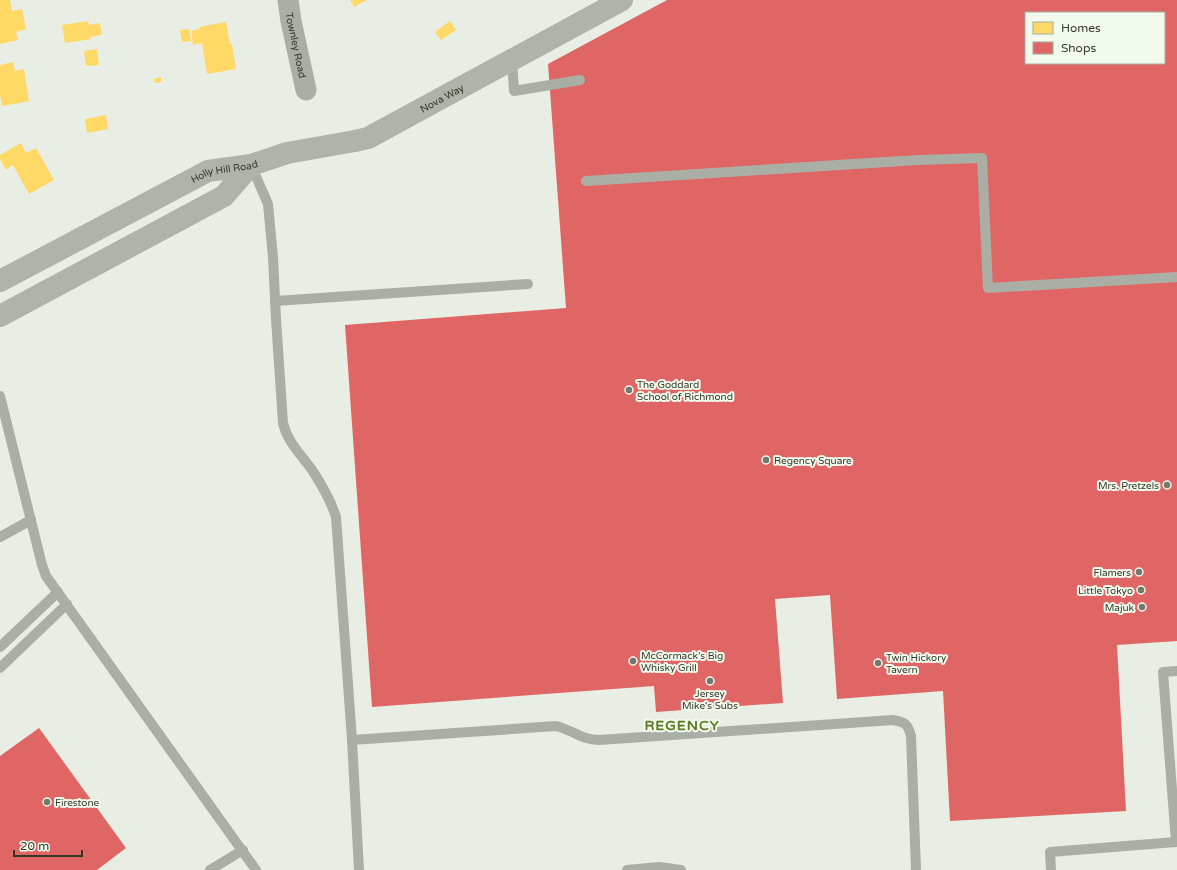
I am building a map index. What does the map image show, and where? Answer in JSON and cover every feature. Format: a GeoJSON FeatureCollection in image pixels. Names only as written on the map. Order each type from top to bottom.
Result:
{"type":"FeatureCollection","features":[{"type":"Feature","properties":{"kind":"street","name":"Townley Road"},"geometry":{"type":"LineString","coordinates":[[288,0],[306,90]]}},
{"type":"Feature","properties":{"kind":"street","name":"Nova Way"},"geometry":{"type":"LineString","coordinates":[[251,165],[287,153],[355,142],[368,138],[622,0]]}},
{"type":"Feature","properties":{"kind":"street","name":"Holly Hill Road"},"geometry":{"type":"LineString","coordinates":[[0,281],[208,171],[251,165]]}},
{"type":"Feature","properties":{"kind":"street","name":"Holly Hill Road"},"geometry":{"type":"LineString","coordinates":[[0,316],[224,196],[251,165]]}},
{"type":"Feature","properties":{"kind":"lane"},"geometry":{"type":"LineString","coordinates":[[512,60],[514,91],[580,80]]}},
{"type":"Feature","properties":{"kind":"lane"},"geometry":{"type":"LineString","coordinates":[[586,181],[918,160],[982,158],[988,288],[1177,277]]}},
{"type":"Feature","properties":{"kind":"lane"},"geometry":{"type":"LineString","coordinates":[[251,165],[268,204],[283,423],[285,432],[331,501],[336,517],[352,740],[359,870]]}},
{"type":"Feature","properties":{"kind":"lane"},"geometry":{"type":"LineString","coordinates":[[275,301],[528,284]]}},
{"type":"Feature","properties":{"kind":"lane"},"geometry":{"type":"LineString","coordinates":[[0,396],[43,570],[256,870]]}},
{"type":"Feature","properties":{"kind":"lane"},"geometry":{"type":"LineString","coordinates":[[0,537],[31,520]]}},
{"type":"Feature","properties":{"kind":"lane"},"geometry":{"type":"LineString","coordinates":[[0,647],[58,592]]}},
{"type":"Feature","properties":{"kind":"lane"},"geometry":{"type":"LineString","coordinates":[[0,668],[66,604]]}},
{"type":"Feature","properties":{"kind":"lane"},"geometry":{"type":"LineString","coordinates":[[1051,870],[1050,852],[1176,842],[1163,672],[1177,671]]}},
{"type":"Feature","properties":{"kind":"lane"},"geometry":{"type":"LineString","coordinates":[[352,740],[556,726],[587,739],[599,740],[893,720],[900,721],[906,724],[911,736],[916,870]]}},
{"type":"Feature","properties":{"kind":"lane"},"geometry":{"type":"LineString","coordinates":[[210,870],[243,850]]}},
{"type":"Feature","properties":{"kind":"lane"},"geometry":{"type":"LineString","coordinates":[[626,870],[659,868],[681,870]]}},
{"type":"Feature","properties":{"kind":"building: Homes"},"geometry":{"type":"Polygon","coordinates":[[[0,0],[10,0],[12,11],[22,9],[26,29],[16,32],[18,40],[0,44],[0,0]]]}},
{"type":"Feature","properties":{"kind":"building: Homes"},"geometry":{"type":"Polygon","coordinates":[[[350,0],[367,0],[354,7],[350,0]]]}},
{"type":"Feature","properties":{"kind":"building: Homes"},"geometry":{"type":"Polygon","coordinates":[[[88,21],[89,25],[100,23],[102,35],[90,37],[91,39],[65,43],[62,25],[88,21]]]}},
{"type":"Feature","properties":{"kind":"building: Homes"},"geometry":{"type":"Polygon","coordinates":[[[450,21],[456,30],[441,40],[435,32],[450,21]]]}},
{"type":"Feature","properties":{"kind":"building: Homes"},"geometry":{"type":"Polygon","coordinates":[[[226,22],[230,44],[232,44],[236,69],[207,74],[202,43],[193,45],[191,31],[200,29],[199,27],[226,22]]]}},
{"type":"Feature","properties":{"kind":"building: Homes"},"geometry":{"type":"Polygon","coordinates":[[[189,29],[191,41],[182,42],[180,30],[189,29]]]}},
{"type":"Feature","properties":{"kind":"building: Homes"},"geometry":{"type":"Polygon","coordinates":[[[97,49],[99,65],[86,66],[84,51],[97,49]]]}},
{"type":"Feature","properties":{"kind":"building: Homes"},"geometry":{"type":"Polygon","coordinates":[[[13,62],[15,71],[24,69],[29,101],[2,106],[0,95],[0,65],[13,62]]]}},
{"type":"Feature","properties":{"kind":"building: Homes"},"geometry":{"type":"Polygon","coordinates":[[[161,77],[162,82],[155,83],[154,79],[161,77]]]}},
{"type":"Feature","properties":{"kind":"building: Homes"},"geometry":{"type":"Polygon","coordinates":[[[106,115],[108,129],[87,133],[85,119],[106,115]]]}},
{"type":"Feature","properties":{"kind":"building: Homes"},"geometry":{"type":"Polygon","coordinates":[[[21,143],[26,153],[36,148],[54,180],[29,194],[13,165],[6,170],[0,159],[0,155],[21,143]]]}},
{"type":"Feature","properties":{"kind":"building: Shops","name":"Regency Square"},"geometry":{"type":"Polygon","coordinates":[[[667,0],[1177,0],[1177,641],[1117,645],[1126,811],[950,821],[943,691],[837,699],[830,595],[775,599],[783,703],[656,712],[654,686],[372,707],[345,325],[566,308],[548,64],[667,0]]]}},
{"type":"Feature","properties":{"kind":"building: Shops","name":"Firestone"},"geometry":{"type":"Polygon","coordinates":[[[39,728],[126,848],[97,870],[0,870],[0,756],[39,728]]]}},
{"type":"Feature","properties":{"kind":"place","name":"The Goddard School of Richmond"},"geometry":{"type":"Point","coordinates":[629,390]}},
{"type":"Feature","properties":{"kind":"place","name":"Regency Square"},"geometry":{"type":"Point","coordinates":[766,460]}},
{"type":"Feature","properties":{"kind":"place","name":"Mrs. Pretzels"},"geometry":{"type":"Point","coordinates":[1167,485]}},
{"type":"Feature","properties":{"kind":"place","name":"Flamers"},"geometry":{"type":"Point","coordinates":[1139,572]}},
{"type":"Feature","properties":{"kind":"place","name":"Little Tokyo"},"geometry":{"type":"Point","coordinates":[1141,590]}},
{"type":"Feature","properties":{"kind":"place","name":"Majuk"},"geometry":{"type":"Point","coordinates":[1142,607]}},
{"type":"Feature","properties":{"kind":"place","name":"McCormack’s Big Whisky Grill"},"geometry":{"type":"Point","coordinates":[633,661]}},
{"type":"Feature","properties":{"kind":"place","name":"Twin Hickory Tavern"},"geometry":{"type":"Point","coordinates":[878,663]}},
{"type":"Feature","properties":{"kind":"place","name":"Jersey Mike's Subs"},"geometry":{"type":"Point","coordinates":[710,681]}},
{"type":"Feature","properties":{"kind":"place","name":"Firestone"},"geometry":{"type":"Point","coordinates":[47,802]}},
{"type":"Feature","properties":{"kind":"district","name":"REGENCY"},"geometry":{"type":"Point","coordinates":[682,725]}}]}
